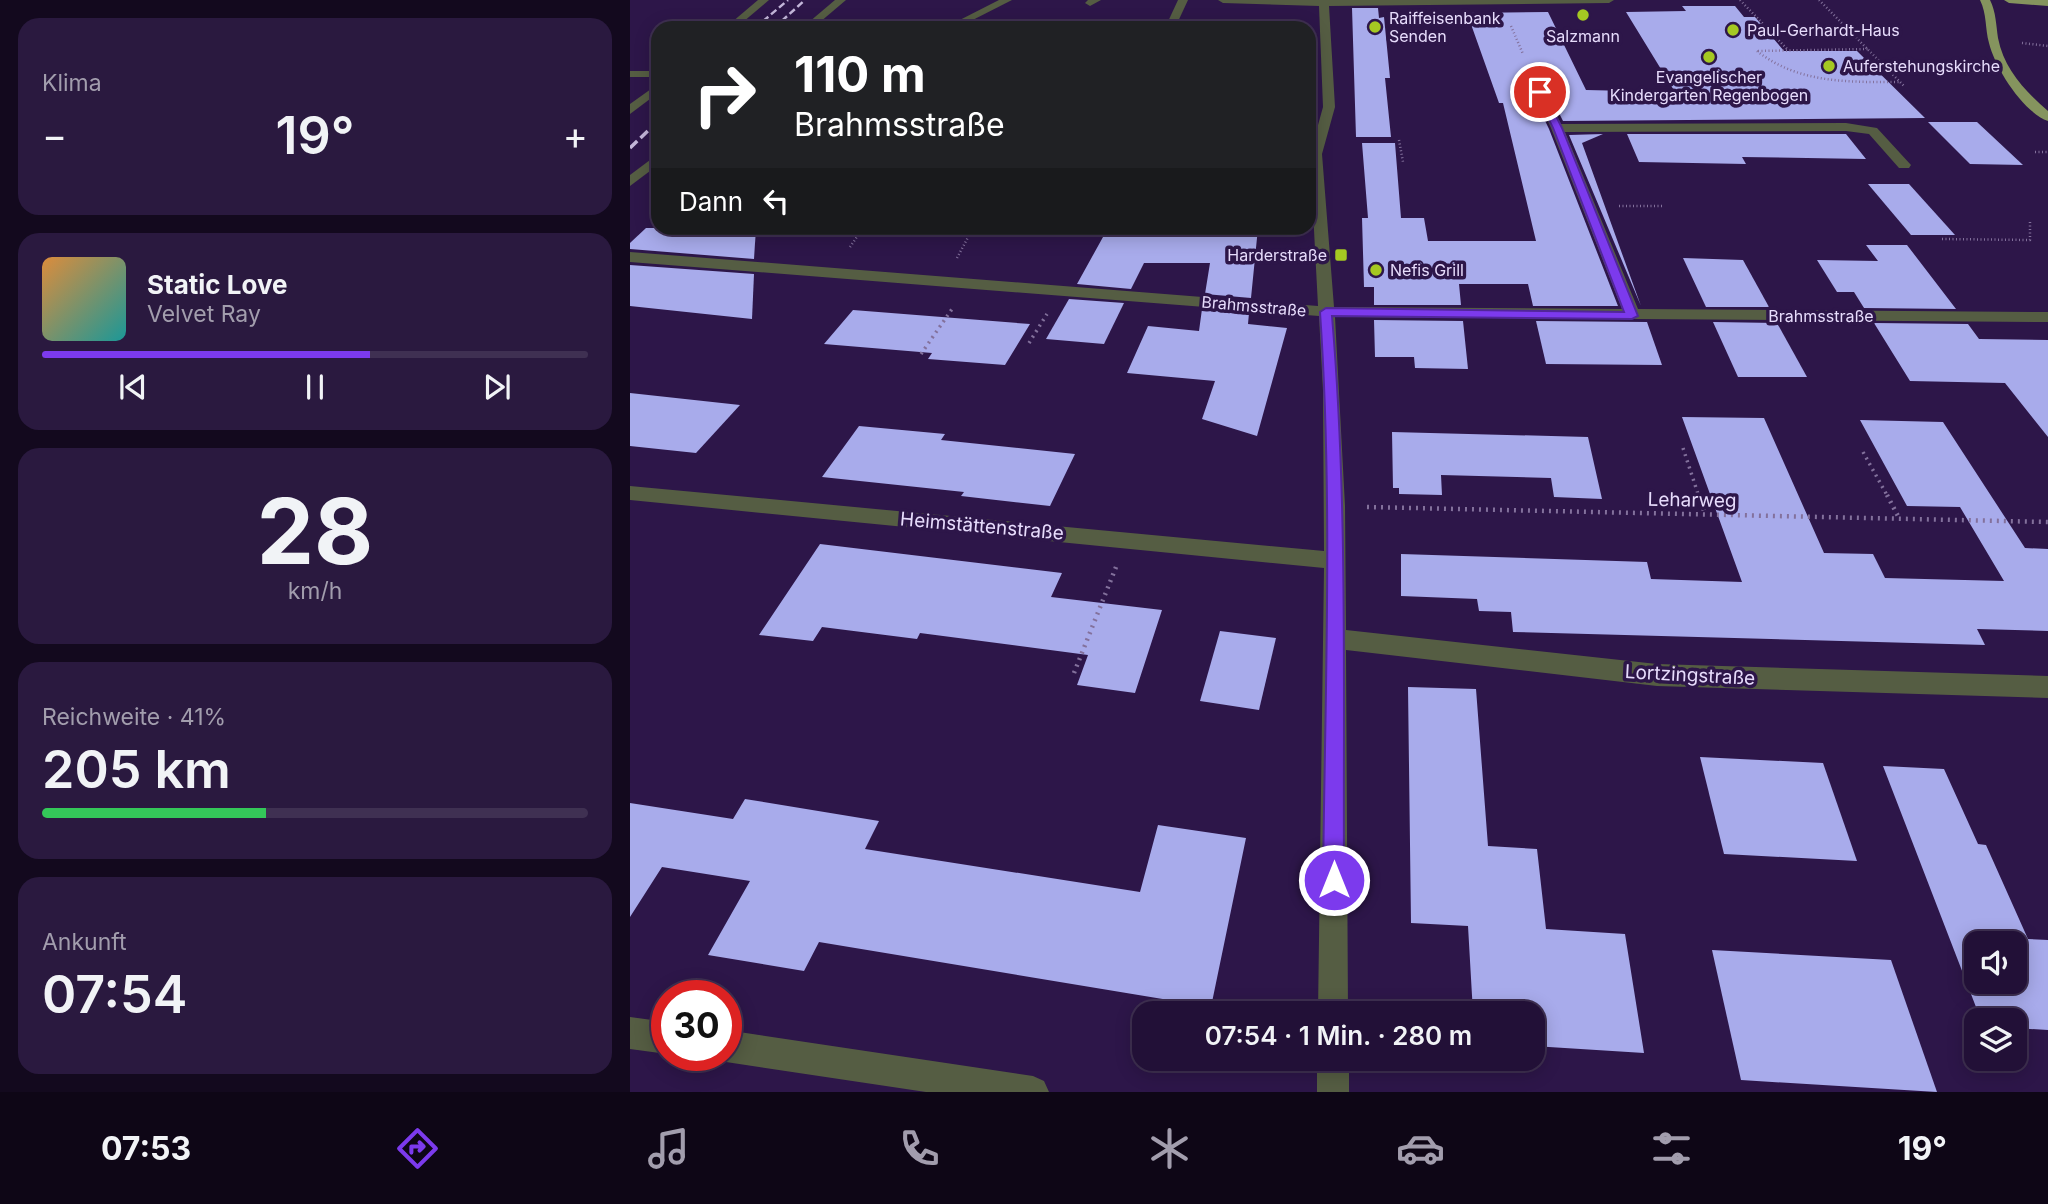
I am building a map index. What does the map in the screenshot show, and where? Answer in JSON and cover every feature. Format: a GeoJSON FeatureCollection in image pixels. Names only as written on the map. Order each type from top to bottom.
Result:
{"type":"FeatureCollection","features":[{"type":"Feature","properties":{"kind":"main road"},"geometry":{"type":"LineString","coordinates":[[1985,0],[1991,13],[1993,40],[1999,60],[2013,83],[2048,117]]}},
{"type":"Feature","properties":{"kind":"main road"},"geometry":{"type":"LineString","coordinates":[[2009,0],[2048,3]]}},
{"type":"Feature","properties":{"kind":"street"},"geometry":{"type":"LineString","coordinates":[[738,21],[764,0]]}},
{"type":"Feature","properties":{"kind":"street"},"geometry":{"type":"LineString","coordinates":[[816,21],[841,0]]}},
{"type":"Feature","properties":{"kind":"street"},"geometry":{"type":"LineString","coordinates":[[964,21],[1007,0]]}},
{"type":"Feature","properties":{"kind":"street"},"geometry":{"type":"LineString","coordinates":[[1174,21],[1184,0]]}},
{"type":"Feature","properties":{"kind":"street"},"geometry":{"type":"LineString","coordinates":[[1223,0],[1324,3],[1609,0]]}},
{"type":"Feature","properties":{"kind":"street"},"geometry":{"type":"LineString","coordinates":[[1324,3],[1329,107],[1316,154],[1332,391],[1335,506],[1334,1001]]}},
{"type":"Feature","properties":{"kind":"street"},"geometry":{"type":"LineString","coordinates":[[630,74],[651,74]]}},
{"type":"Feature","properties":{"kind":"street"},"geometry":{"type":"LineString","coordinates":[[1531,75],[1557,128],[1632,316]]}},
{"type":"Feature","properties":{"kind":"street"},"geometry":{"type":"LineString","coordinates":[[630,110],[651,92]]}},
{"type":"Feature","properties":{"kind":"street"},"geometry":{"type":"LineString","coordinates":[[1557,128],[1846,127],[1873,131],[1904,165]]}},
{"type":"Feature","properties":{"kind":"street"},"geometry":{"type":"LineString","coordinates":[[630,183],[651,164]]}},
{"type":"Feature","properties":{"kind":"street","name":"Brahmsstraße"},"geometry":{"type":"LineString","coordinates":[[630,257],[1326,312],[2048,317]]}},
{"type":"Feature","properties":{"kind":"street","name":"Heimstättenstraße"},"geometry":{"type":"LineString","coordinates":[[630,493],[1333,560]]}},
{"type":"Feature","properties":{"kind":"street","name":"Lortzingstraße"},"geometry":{"type":"LineString","coordinates":[[1334,639],[1657,676],[2048,687]]}},
{"type":"Feature","properties":{"kind":"street"},"geometry":{"type":"LineString","coordinates":[[630,1033],[651,1036]]}},
{"type":"Feature","properties":{"kind":"street"},"geometry":{"type":"LineString","coordinates":[[742,1048],[1033,1092]]}},
{"type":"Feature","properties":{"kind":"street"},"geometry":{"type":"LineString","coordinates":[[1333,1092],[1334,1071]]}},
{"type":"Feature","properties":{"kind":"path"},"geometry":{"type":"LineString","coordinates":[[1740,0],[1788,50]]}},
{"type":"Feature","properties":{"kind":"path"},"geometry":{"type":"LineString","coordinates":[[1819,0],[1904,86]]}},
{"type":"Feature","properties":{"kind":"path"},"geometry":{"type":"LineString","coordinates":[[1868,49],[1757,51],[1770,64],[1830,82],[1900,82]]}},
{"type":"Feature","properties":{"kind":"path"},"geometry":{"type":"LineString","coordinates":[[1399,140],[1403,162]]}},
{"type":"Feature","properties":{"kind":"path"},"geometry":{"type":"LineString","coordinates":[[2035,152],[2048,152]]}},
{"type":"Feature","properties":{"kind":"path"},"geometry":{"type":"LineString","coordinates":[[1588,206],[1664,206]]}},
{"type":"Feature","properties":{"kind":"path"},"geometry":{"type":"LineString","coordinates":[[1942,239],[2030,240],[2030,222]]}},
{"type":"Feature","properties":{"kind":"path"},"geometry":{"type":"LineString","coordinates":[[921,354],[970,284]]}},
{"type":"Feature","properties":{"kind":"path"},"geometry":{"type":"LineString","coordinates":[[1683,448],[1705,514]]}},
{"type":"Feature","properties":{"kind":"path"},"geometry":{"type":"LineString","coordinates":[[1863,452],[1899,518]]}},
{"type":"Feature","properties":{"kind":"path","name":"Leharweg"},"geometry":{"type":"LineString","coordinates":[[1335,506],[2048,522]]}},
{"type":"Feature","properties":{"kind":"path"},"geometry":{"type":"LineString","coordinates":[[1074,674],[1127,540]]}},
{"type":"Feature","properties":{"kind":"building"},"geometry":{"type":"Polygon","coordinates":[[[1682,6],[1735,6],[1744,17],[1755,17],[1784,51],[1857,51],[1925,118],[1563,121],[1539,73],[1530,69],[1523,75],[1549,129],[1618,306],[1533,306],[1528,284],[1459,284],[1461,305],[1374,305],[1374,287],[1364,287],[1362,218],[1368,218],[1362,143],[1395,143],[1401,218],[1424,218],[1428,241],[1536,241],[1503,103],[1499,103],[1467,13],[1548,12],[1586,90],[1675,92],[1626,12],[1686,11],[1682,6]]]}},
{"type":"Feature","properties":{"kind":"building"},"geometry":{"type":"Polygon","coordinates":[[[1352,8],[1378,8],[1379,18],[1384,17],[1390,78],[1385,78],[1391,137],[1356,137],[1352,8]]]}},
{"type":"Feature","properties":{"kind":"building"},"geometry":{"type":"Polygon","coordinates":[[[1928,122],[1977,122],[2023,165],[1970,164],[1928,122]]]}},
{"type":"Feature","properties":{"kind":"building"},"geometry":{"type":"Polygon","coordinates":[[[1603,134],[1582,143],[1641,306],[1569,135],[1603,134]]]}},
{"type":"Feature","properties":{"kind":"building"},"geometry":{"type":"Polygon","coordinates":[[[1627,134],[1846,134],[1866,159],[1742,157],[1746,164],[1639,162],[1627,134]]]}},
{"type":"Feature","properties":{"kind":"building"},"geometry":{"type":"Polygon","coordinates":[[[1868,184],[1909,184],[1955,235],[1911,235],[1868,184]]]}},
{"type":"Feature","properties":{"kind":"building"},"geometry":{"type":"Polygon","coordinates":[[[646,228],[651,228],[651,235],[756,235],[754,259],[630,249],[630,243],[646,228]]]}},
{"type":"Feature","properties":{"kind":"building"},"geometry":{"type":"Polygon","coordinates":[[[1104,235],[1257,235],[1251,298],[1205,294],[1210,263],[1144,263],[1131,289],[1077,284],[1104,235]]]}},
{"type":"Feature","properties":{"kind":"building"},"geometry":{"type":"Polygon","coordinates":[[[1866,245],[1907,245],[1956,309],[1864,308],[1854,292],[1837,292],[1817,260],[1878,261],[1866,245]]]}},
{"type":"Feature","properties":{"kind":"building"},"geometry":{"type":"Polygon","coordinates":[[[1683,258],[1743,260],[1769,307],[1706,307],[1683,258]]]}},
{"type":"Feature","properties":{"kind":"building"},"geometry":{"type":"Polygon","coordinates":[[[630,265],[754,274],[752,319],[630,306],[630,265]]]}},
{"type":"Feature","properties":{"kind":"building"},"geometry":{"type":"Polygon","coordinates":[[[1069,299],[1124,303],[1104,344],[1046,339],[1069,299]]]}},
{"type":"Feature","properties":{"kind":"building"},"geometry":{"type":"Polygon","coordinates":[[[1202,309],[1249,313],[1248,324],[1287,328],[1257,436],[1202,419],[1215,381],[1127,373],[1148,326],[1199,331],[1202,309]]]}},
{"type":"Feature","properties":{"kind":"building"},"geometry":{"type":"Polygon","coordinates":[[[853,310],[1030,324],[1005,365],[928,359],[932,353],[824,344],[853,310]]]}},
{"type":"Feature","properties":{"kind":"building"},"geometry":{"type":"Polygon","coordinates":[[[1374,320],[1463,321],[1468,369],[1415,368],[1414,357],[1375,357],[1374,320]]]}},
{"type":"Feature","properties":{"kind":"building"},"geometry":{"type":"Polygon","coordinates":[[[1536,321],[1647,322],[1662,365],[1546,364],[1536,321]]]}},
{"type":"Feature","properties":{"kind":"building"},"geometry":{"type":"Polygon","coordinates":[[[1713,322],[1777,323],[1807,377],[1738,377],[1713,322]]]}},
{"type":"Feature","properties":{"kind":"building"},"geometry":{"type":"Polygon","coordinates":[[[1874,323],[1968,324],[1979,339],[2048,340],[2048,437],[2005,383],[1910,381],[1874,323]]]}},
{"type":"Feature","properties":{"kind":"building"},"geometry":{"type":"Polygon","coordinates":[[[630,393],[740,405],[696,453],[630,446],[630,393]]]}},
{"type":"Feature","properties":{"kind":"building"},"geometry":{"type":"Polygon","coordinates":[[[1682,417],[1764,418],[1824,553],[1873,554],[1885,578],[2004,581],[1960,507],[1907,506],[1860,420],[1943,422],[2025,548],[2048,549],[2048,631],[1977,629],[1985,645],[1513,632],[1511,612],[1479,611],[1477,599],[1401,596],[1401,554],[1647,562],[1651,579],[1742,582],[1682,417]]]}},
{"type":"Feature","properties":{"kind":"building"},"geometry":{"type":"Polygon","coordinates":[[[859,426],[945,434],[941,440],[1075,454],[1050,506],[961,496],[964,492],[822,477],[859,426]]]}},
{"type":"Feature","properties":{"kind":"building"},"geometry":{"type":"Polygon","coordinates":[[[1392,432],[1588,437],[1602,499],[1554,497],[1551,478],[1441,475],[1442,495],[1399,494],[1399,488],[1393,488],[1392,432]]]}},
{"type":"Feature","properties":{"kind":"building"},"geometry":{"type":"Polygon","coordinates":[[[820,544],[1062,573],[1051,597],[1162,610],[1135,693],[1077,685],[1088,655],[920,633],[917,639],[822,627],[813,641],[759,635],[820,544]]]}},
{"type":"Feature","properties":{"kind":"building"},"geometry":{"type":"Polygon","coordinates":[[[1220,631],[1276,638],[1259,710],[1200,701],[1220,631]]]}},
{"type":"Feature","properties":{"kind":"building"},"geometry":{"type":"Polygon","coordinates":[[[1408,687],[1476,689],[1488,846],[1537,849],[1546,929],[1625,934],[1644,1053],[1545,1047],[1545,1001],[1472,1001],[1468,926],[1411,923],[1408,687]]]}},
{"type":"Feature","properties":{"kind":"building"},"geometry":{"type":"Polygon","coordinates":[[[1700,757],[1823,763],[1857,861],[1724,854],[1700,757]]]}},
{"type":"Feature","properties":{"kind":"building"},"geometry":{"type":"Polygon","coordinates":[[[1883,766],[1944,769],[1978,844],[1986,845],[2024,931],[1964,931],[1964,976],[1883,766]]]}},
{"type":"Feature","properties":{"kind":"building"},"geometry":{"type":"Polygon","coordinates":[[[745,799],[879,821],[865,849],[1140,892],[1158,825],[1246,838],[1212,1001],[1175,1001],[819,942],[804,971],[708,955],[750,881],[662,867],[630,917],[630,803],[733,819],[745,799]]]}},
{"type":"Feature","properties":{"kind":"building"},"geometry":{"type":"Polygon","coordinates":[[[2027,937],[2048,940],[2048,1030],[2027,1029],[2027,1008],[1976,1008],[1971,994],[2027,994],[2027,937]]]}},
{"type":"Feature","properties":{"kind":"building"},"geometry":{"type":"Polygon","coordinates":[[[1712,950],[1891,960],[1937,1092],[1741,1080],[1712,950]]]}},
{"type":"Feature","properties":{"kind":"railway"},"geometry":{"type":"LineString","coordinates":[[763,21],[788,0]]}},
{"type":"Feature","properties":{"kind":"railway"},"geometry":{"type":"LineString","coordinates":[[782,21],[805,0]]}},
{"type":"Feature","properties":{"kind":"railway"},"geometry":{"type":"LineString","coordinates":[[630,148],[651,128]]}},
{"type":"Feature","properties":{"kind":"place","name":"Salzmann"},"geometry":{"type":"Point","coordinates":[1583,15]}},
{"type":"Feature","properties":{"kind":"place","name":"Raiffeisenbank Senden"},"geometry":{"type":"Point","coordinates":[1375,27]}},
{"type":"Feature","properties":{"kind":"place","name":"Paul-Gerhardt-Haus"},"geometry":{"type":"Point","coordinates":[1733,30]}},
{"type":"Feature","properties":{"kind":"place","name":"Evangelischer Kindergarten Regenbogen"},"geometry":{"type":"Point","coordinates":[1709,57]}},
{"type":"Feature","properties":{"kind":"place","name":"Auferstehungskirche"},"geometry":{"type":"Point","coordinates":[1829,66]}},
{"type":"Feature","properties":{"kind":"place","name":"Harderstraße"},"geometry":{"type":"Point","coordinates":[1341,255]}},
{"type":"Feature","properties":{"kind":"place","name":"Nefis Grill"},"geometry":{"type":"Point","coordinates":[1376,270]}},
{"type":"Feature","properties":{"kind":"route"},"geometry":{"type":"LineString","coordinates":[[1334,880],[1335,506],[1332,391],[1326,312],[1632,316],[1540,92]]}}]}
